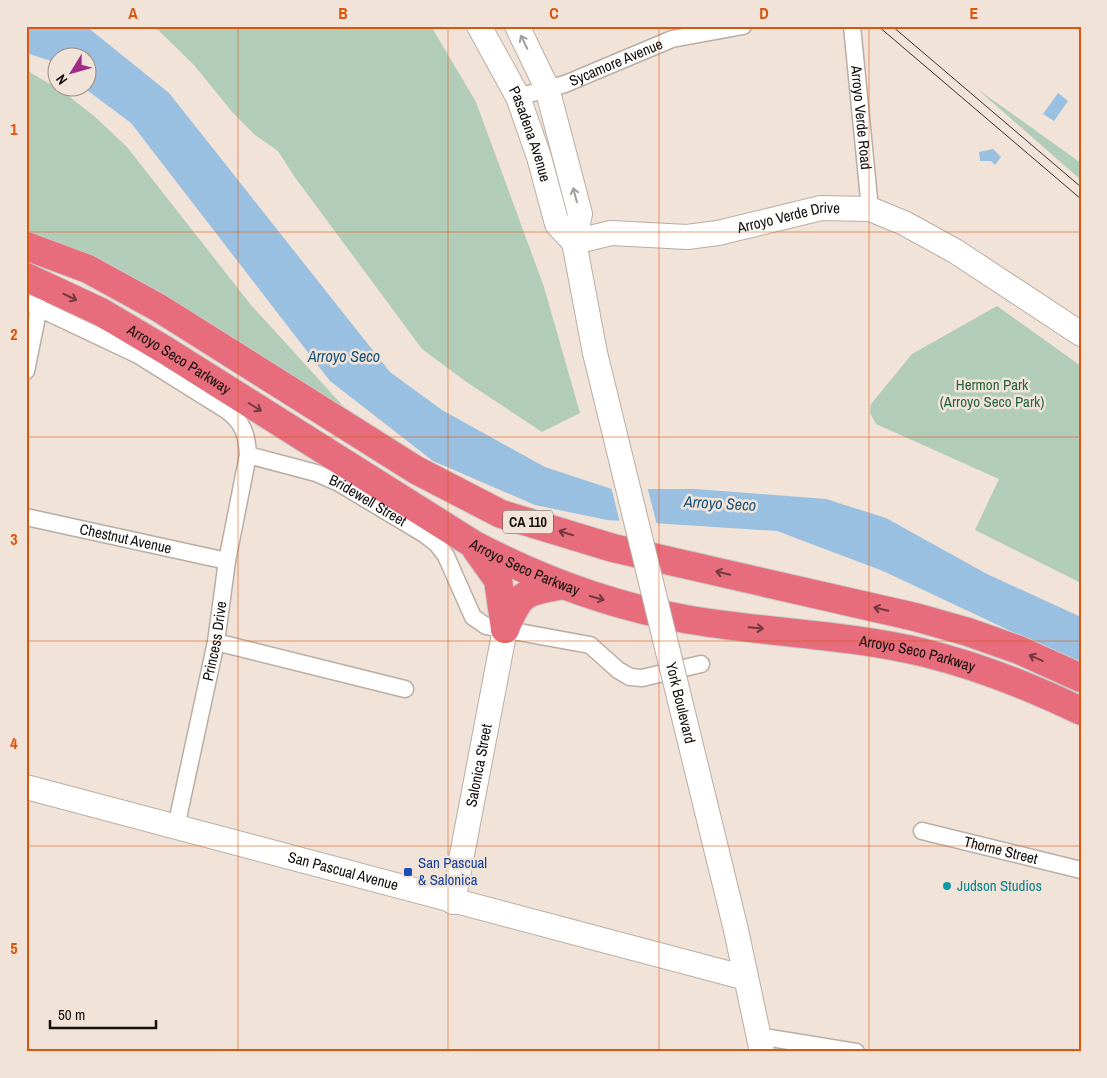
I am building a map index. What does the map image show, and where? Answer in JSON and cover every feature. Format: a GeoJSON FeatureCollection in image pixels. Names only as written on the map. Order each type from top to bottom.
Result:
{"type":"FeatureCollection","features":[{"type":"Feature","properties":{"kind":"highway","name":"CA 110"},"geometry":{"type":"LineString","coordinates":[[26,246],[88,269],[159,308],[416,470],[501,514],[613,548],[915,617],[968,632],[1019,650],[1081,678]]}},
{"type":"Feature","properties":{"kind":"highway","name":"Arroyo Seco Parkway"},"geometry":{"type":"LineString","coordinates":[[26,277],[101,312],[165,350],[472,544],[518,568],[559,586],[640,610],[686,619],[810,633],[926,654],[982,670],[1081,711]]}},
{"type":"Feature","properties":{"kind":"highway"},"geometry":{"type":"LineString","coordinates":[[472,544],[498,580],[504,629]]}},
{"type":"Feature","properties":{"kind":"highway"},"geometry":{"type":"LineString","coordinates":[[504,629],[520,598],[534,590],[559,586]]}},
{"type":"Feature","properties":{"kind":"main road","name":"Pasadena Avenue"},"geometry":{"type":"LineString","coordinates":[[479,26],[518,97],[539,157],[557,224],[574,242]]}},
{"type":"Feature","properties":{"kind":"main road","name":"Pasadena Avenue"},"geometry":{"type":"LineString","coordinates":[[516,26],[547,88],[580,214],[574,242],[595,354]]}},
{"type":"Feature","properties":{"kind":"main road","name":"Arroyo Verde Drive"},"geometry":{"type":"LineString","coordinates":[[574,242],[610,233],[687,237],[718,233],[822,208],[870,209],[904,223],[989,273],[1081,334]]}},
{"type":"Feature","properties":{"kind":"main road","name":"York Boulevard"},"geometry":{"type":"LineString","coordinates":[[595,354],[736,930],[760,1044]]}},
{"type":"Feature","properties":{"kind":"main road","name":"Salonica Street"},"geometry":{"type":"LineString","coordinates":[[454,902],[504,629]]}},
{"type":"Feature","properties":{"kind":"main road","name":"San Pascual Avenue"},"geometry":{"type":"LineString","coordinates":[[26,787],[746,978]]}},
{"type":"Feature","properties":{"kind":"street","name":"Sycamore Avenue"},"geometry":{"type":"LineString","coordinates":[[518,97],[571,82],[672,39],[743,26]]}},
{"type":"Feature","properties":{"kind":"street","name":"Arroyo Verde Road"},"geometry":{"type":"LineString","coordinates":[[852,26],[870,209]]}},
{"type":"Feature","properties":{"kind":"street"},"geometry":{"type":"LineString","coordinates":[[26,371],[33,304],[138,355],[231,413],[243,427],[248,455]]}},
{"type":"Feature","properties":{"kind":"street","name":"Princess Drive"},"geometry":{"type":"LineString","coordinates":[[176,827],[216,642],[227,561],[248,455]]}},
{"type":"Feature","properties":{"kind":"street","name":"Bridewell Street"},"geometry":{"type":"LineString","coordinates":[[248,455],[316,473],[340,483],[424,534],[437,544],[446,556],[472,617],[486,626],[590,645],[618,670],[630,676],[642,678],[701,664]]}},
{"type":"Feature","properties":{"kind":"street","name":"Chestnut Avenue"},"geometry":{"type":"LineString","coordinates":[[26,517],[227,561]]}},
{"type":"Feature","properties":{"kind":"street"},"geometry":{"type":"LineString","coordinates":[[216,642],[405,689]]}},
{"type":"Feature","properties":{"kind":"street","name":"Thorne Street"},"geometry":{"type":"LineString","coordinates":[[922,831],[1081,870]]}},
{"type":"Feature","properties":{"kind":"street"},"geometry":{"type":"LineString","coordinates":[[760,1044],[856,1052]]}},
{"type":"Feature","properties":{"kind":"green space"},"geometry":{"type":"Polygon","coordinates":[[[154,26],[431,26],[476,102],[544,287],[580,413],[542,432],[465,381],[422,349],[294,176],[278,151],[255,135],[233,113],[194,65],[154,26]]]}},
{"type":"Feature","properties":{"kind":"green space"},"geometry":{"type":"Polygon","coordinates":[[[26,70],[48,83],[48,98],[71,98],[94,116],[127,147],[251,305],[364,429],[93,261],[26,231],[26,70]]]}},
{"type":"Feature","properties":{"kind":"green space"},"geometry":{"type":"Polygon","coordinates":[[[976,88],[1081,163],[1081,180],[976,88]]]}},
{"type":"Feature","properties":{"kind":"green space","name":"Hermon Park (Arroyo Seco Park)"},"geometry":{"type":"Polygon","coordinates":[[[997,306],[1081,366],[1081,583],[975,530],[999,479],[876,424],[870,413],[871,404],[912,354],[997,306]]]}},
{"type":"Feature","properties":{"kind":"water","name":"Arroyo Seco"},"geometry":{"type":"Polygon","coordinates":[[[26,26],[86,26],[169,93],[390,372],[442,410],[545,467],[612,489],[696,489],[826,499],[886,518],[987,574],[1081,617],[1081,664],[883,571],[777,531],[607,520],[535,505],[433,461],[330,381],[131,123],[97,98],[98,48],[48,48],[48,60],[26,53],[26,26]]]}},
{"type":"Feature","properties":{"kind":"water"},"geometry":{"type":"Polygon","coordinates":[[[1058,93],[1068,101],[1054,121],[1043,114],[1058,93]]]}},
{"type":"Feature","properties":{"kind":"water"},"geometry":{"type":"Polygon","coordinates":[[[993,149],[1001,157],[995,165],[991,161],[980,161],[979,152],[993,149]]]}},
{"type":"Feature","properties":{"kind":"pier"},"geometry":{"type":"Polygon","coordinates":[[[611,486],[647,486],[657,525],[620,523],[611,486]]]}},
{"type":"Feature","properties":{"kind":"tram line"},"geometry":{"type":"LineString","coordinates":[[878,26],[1081,199]]}},
{"type":"Feature","properties":{"kind":"tram line"},"geometry":{"type":"LineString","coordinates":[[892,26],[1081,187]]}},
{"type":"Feature","properties":{"kind":"place","name":"San Pascual & Salonica"},"geometry":{"type":"Point","coordinates":[408,872]}},
{"type":"Feature","properties":{"kind":"place","name":"Judson Studios"},"geometry":{"type":"Point","coordinates":[947,886]}}]}
